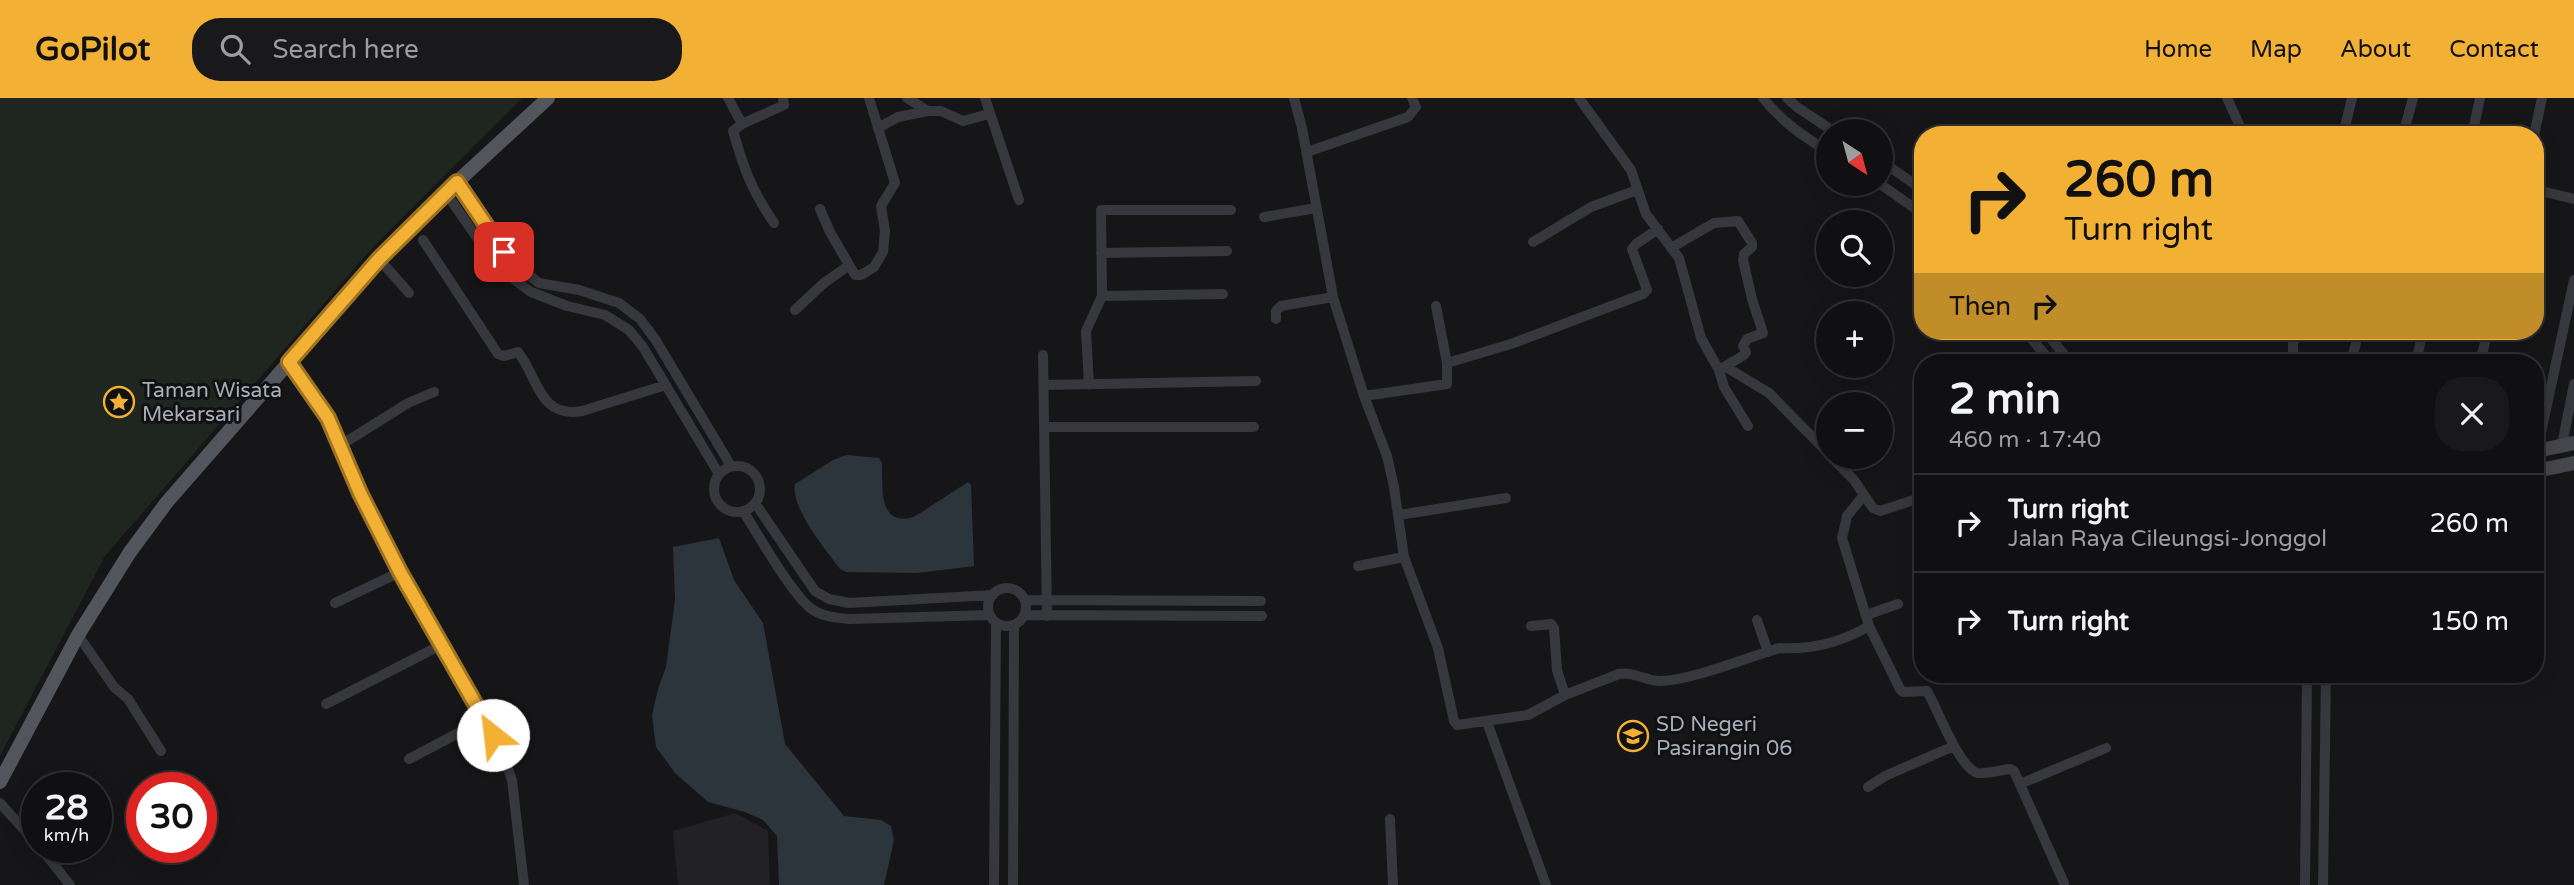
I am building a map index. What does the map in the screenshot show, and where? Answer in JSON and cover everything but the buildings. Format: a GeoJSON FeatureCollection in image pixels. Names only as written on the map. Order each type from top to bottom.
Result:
{"type":"FeatureCollection","features":[{"type":"Feature","properties":{"kind":"main road"},"geometry":{"type":"LineString","coordinates":[[0,782],[78,635],[130,552],[167,502],[379,259],[548,98]]}},
{"type":"Feature","properties":{"kind":"street"},"geometry":{"type":"LineString","coordinates":[[728,98],[742,124]]}},
{"type":"Feature","properties":{"kind":"street"},"geometry":{"type":"LineString","coordinates":[[774,223],[747,177],[733,129],[784,105],[783,98]]}},
{"type":"Feature","properties":{"kind":"street"},"geometry":{"type":"LineString","coordinates":[[820,209],[855,275],[861,275],[874,267],[883,253],[885,231],[881,206],[895,183],[869,98]]}},
{"type":"Feature","properties":{"kind":"street"},"geometry":{"type":"LineString","coordinates":[[907,98],[928,111]]}},
{"type":"Feature","properties":{"kind":"street"},"geometry":{"type":"LineString","coordinates":[[985,98],[1019,200]]}},
{"type":"Feature","properties":{"kind":"street"},"geometry":{"type":"LineString","coordinates":[[1294,98],[1307,152],[1333,297],[1364,396],[1387,456],[1404,557],[1438,648],[1455,723],[1467,725],[1528,715],[1565,695],[1623,673],[1663,681],[1780,648],[1794,650],[1822,645],[1869,626]]}},
{"type":"Feature","properties":{"kind":"street"},"geometry":{"type":"LineString","coordinates":[[1307,152],[1408,117],[1416,107],[1412,98]]}},
{"type":"Feature","properties":{"kind":"street"},"geometry":{"type":"LineString","coordinates":[[1578,98],[1631,170],[1646,214],[1681,262],[1701,338],[1723,368],[1769,393],[1816,442]]}},
{"type":"Feature","properties":{"kind":"street"},"geometry":{"type":"LineString","coordinates":[[1763,98],[1777,115],[1816,144]]}},
{"type":"Feature","properties":{"kind":"street"},"geometry":{"type":"LineString","coordinates":[[1787,98],[1816,120]]}},
{"type":"Feature","properties":{"kind":"street"},"geometry":{"type":"LineString","coordinates":[[2227,98],[2240,126]]}},
{"type":"Feature","properties":{"kind":"street"},"geometry":{"type":"LineString","coordinates":[[2345,126],[2352,98]]}},
{"type":"Feature","properties":{"kind":"street"},"geometry":{"type":"LineString","coordinates":[[2405,126],[2413,98]]}},
{"type":"Feature","properties":{"kind":"street"},"geometry":{"type":"LineString","coordinates":[[2474,126],[2480,98]]}},
{"type":"Feature","properties":{"kind":"street"},"geometry":{"type":"LineString","coordinates":[[2536,126],[2542,98]]}},
{"type":"Feature","properties":{"kind":"street"},"geometry":{"type":"LineString","coordinates":[[878,128],[898,117],[928,111],[941,111],[966,121],[989,114]]}},
{"type":"Feature","properties":{"kind":"street"},"geometry":{"type":"LineString","coordinates":[[1894,170],[1914,184]]}},
{"type":"Feature","properties":{"kind":"street"},"geometry":{"type":"LineString","coordinates":[[457,182],[504,252],[539,283],[579,290],[619,303],[640,318],[663,350],[731,466]]}},
{"type":"Feature","properties":{"kind":"street"},"geometry":{"type":"LineString","coordinates":[[1534,242],[1591,207],[1637,190]]}},
{"type":"Feature","properties":{"kind":"street"},"geometry":{"type":"LineString","coordinates":[[2544,192],[2574,199]]}},
{"type":"Feature","properties":{"kind":"street"},"geometry":{"type":"LineString","coordinates":[[446,193],[497,267],[531,292],[567,306],[605,315],[629,330],[666,385],[719,474]]}},
{"type":"Feature","properties":{"kind":"street"},"geometry":{"type":"LineString","coordinates":[[1894,194],[1914,208]]}},
{"type":"Feature","properties":{"kind":"street"},"geometry":{"type":"LineString","coordinates":[[1264,217],[1316,208]]}},
{"type":"Feature","properties":{"kind":"street"},"geometry":{"type":"LineString","coordinates":[[1089,385],[1086,331],[1101,296],[1101,210],[1231,210]]}},
{"type":"Feature","properties":{"kind":"street"},"geometry":{"type":"LineString","coordinates":[[1671,247],[1714,223],[1738,221],[1752,243],[1743,260],[1763,333],[1747,339],[1743,346],[1746,352],[1744,355],[1723,368]]}},
{"type":"Feature","properties":{"kind":"street"},"geometry":{"type":"LineString","coordinates":[[1447,363],[1511,344],[1643,294],[1647,290],[1632,249],[1658,229]]}},
{"type":"Feature","properties":{"kind":"street"},"geometry":{"type":"LineString","coordinates":[[423,240],[498,354],[504,356],[518,352],[543,397],[557,410],[569,413],[582,411],[666,385]]}},
{"type":"Feature","properties":{"kind":"street"},"geometry":{"type":"LineString","coordinates":[[1101,253],[1227,251]]}},
{"type":"Feature","properties":{"kind":"street"},"geometry":{"type":"LineString","coordinates":[[379,259],[409,293]]}},
{"type":"Feature","properties":{"kind":"street"},"geometry":{"type":"LineString","coordinates":[[795,310],[824,283],[848,266]]}},
{"type":"Feature","properties":{"kind":"street"},"geometry":{"type":"LineString","coordinates":[[2544,415],[2574,280]]}},
{"type":"Feature","properties":{"kind":"street"},"geometry":{"type":"LineString","coordinates":[[1101,296],[1223,294]]}},
{"type":"Feature","properties":{"kind":"street"},"geometry":{"type":"LineString","coordinates":[[1276,319],[1276,311],[1281,306],[1333,297]]}},
{"type":"Feature","properties":{"kind":"street"},"geometry":{"type":"LineString","coordinates":[[1364,396],[1445,386],[1449,379],[1436,306]]}},
{"type":"Feature","properties":{"kind":"street"},"geometry":{"type":"LineString","coordinates":[[2033,340],[2044,354]]}},
{"type":"Feature","properties":{"kind":"street"},"geometry":{"type":"LineString","coordinates":[[2052,340],[2064,354]]}},
{"type":"Feature","properties":{"kind":"street"},"geometry":{"type":"LineString","coordinates":[[1043,355],[1047,616]]}},
{"type":"Feature","properties":{"kind":"street"},"geometry":{"type":"LineString","coordinates":[[289,362],[316,398],[341,444],[360,493],[400,572],[443,644],[503,755],[512,780],[524,885]]}},
{"type":"Feature","properties":{"kind":"street"},"geometry":{"type":"LineString","coordinates":[[1723,368],[1724,387],[1748,426]]}},
{"type":"Feature","properties":{"kind":"street"},"geometry":{"type":"LineString","coordinates":[[1044,385],[1256,382]]}},
{"type":"Feature","properties":{"kind":"street"},"geometry":{"type":"LineString","coordinates":[[2544,449],[2568,444],[2574,384]]}},
{"type":"Feature","properties":{"kind":"street"},"geometry":{"type":"LineString","coordinates":[[341,444],[408,403],[434,392]]}},
{"type":"Feature","properties":{"kind":"street"},"geometry":{"type":"LineString","coordinates":[[1044,427],[1254,427]]}},
{"type":"Feature","properties":{"kind":"street"},"geometry":{"type":"LineString","coordinates":[[2544,469],[2574,463]]}},
{"type":"Feature","properties":{"kind":"street"},"geometry":{"type":"LineString","coordinates":[[731,466],[743,466],[752,471],[759,481],[760,492],[755,503],[743,511],[729,511],[717,502],[713,488],[719,474],[731,466]]}},
{"type":"Feature","properties":{"kind":"street"},"geometry":{"type":"LineString","coordinates":[[1843,469],[1873,508],[1880,511],[1914,499]]}},
{"type":"Feature","properties":{"kind":"street"},"geometry":{"type":"LineString","coordinates":[[1864,495],[1847,516],[1842,538],[1869,626],[1900,689],[1903,692],[1927,691],[1954,746],[1974,772],[2012,769],[2064,883]]}},
{"type":"Feature","properties":{"kind":"street"},"geometry":{"type":"LineString","coordinates":[[1399,515],[1506,498]]}},
{"type":"Feature","properties":{"kind":"street"},"geometry":{"type":"LineString","coordinates":[[755,503],[815,591],[829,599],[849,603],[993,595]]}},
{"type":"Feature","properties":{"kind":"street"},"geometry":{"type":"LineString","coordinates":[[743,511],[799,598],[813,610],[829,616],[850,619],[993,619],[1005,626],[1014,625],[1024,615],[1025,600],[1019,592],[1011,588],[1001,589],[993,595],[988,605],[993,619],[994,885]]}},
{"type":"Feature","properties":{"kind":"street"},"geometry":{"type":"LineString","coordinates":[[1358,566],[1404,557]]}},
{"type":"Feature","properties":{"kind":"street"},"geometry":{"type":"LineString","coordinates":[[335,603],[400,572]]}},
{"type":"Feature","properties":{"kind":"street"},"geometry":{"type":"LineString","coordinates":[[1025,600],[1261,601]]}},
{"type":"Feature","properties":{"kind":"street"},"geometry":{"type":"LineString","coordinates":[[1866,615],[1898,604]]}},
{"type":"Feature","properties":{"kind":"street"},"geometry":{"type":"LineString","coordinates":[[1024,615],[1262,616]]}},
{"type":"Feature","properties":{"kind":"street"},"geometry":{"type":"LineString","coordinates":[[1757,620],[1768,652]]}},
{"type":"Feature","properties":{"kind":"street"},"geometry":{"type":"LineString","coordinates":[[1531,626],[1551,624],[1554,628],[1557,670],[1565,695]]}},
{"type":"Feature","properties":{"kind":"street"},"geometry":{"type":"LineString","coordinates":[[1013,885],[1014,625]]}},
{"type":"Feature","properties":{"kind":"street"},"geometry":{"type":"LineString","coordinates":[[78,635],[114,687],[128,698],[161,751]]}},
{"type":"Feature","properties":{"kind":"street"},"geometry":{"type":"LineString","coordinates":[[327,704],[443,644]]}},
{"type":"Feature","properties":{"kind":"street"},"geometry":{"type":"LineString","coordinates":[[2307,683],[2305,882],[2323,882],[2326,683]]}},
{"type":"Feature","properties":{"kind":"street"},"geometry":{"type":"LineString","coordinates":[[409,759],[485,719]]}},
{"type":"Feature","properties":{"kind":"street"},"geometry":{"type":"LineString","coordinates":[[1487,722],[1543,884]]}},
{"type":"Feature","properties":{"kind":"street"},"geometry":{"type":"LineString","coordinates":[[1868,787],[1885,776],[1954,746]]}},
{"type":"Feature","properties":{"kind":"street"},"geometry":{"type":"LineString","coordinates":[[2021,784],[2106,748]]}},
{"type":"Feature","properties":{"kind":"street"},"geometry":{"type":"LineString","coordinates":[[0,803],[21,826]]}},
{"type":"Feature","properties":{"kind":"street"},"geometry":{"type":"LineString","coordinates":[[1390,819],[1393,885]]}},
{"type":"Feature","properties":{"kind":"street"},"geometry":{"type":"LineString","coordinates":[[52,863],[70,885]]}},
{"type":"Feature","properties":{"kind":"shaded area","name":"Taman Wisata Mekarsari"},"geometry":{"type":"Polygon","coordinates":[[[0,98],[522,98],[373,247],[105,556],[0,756],[0,98]]]}},
{"type":"Feature","properties":{"kind":"shaded area"},"geometry":{"type":"Polygon","coordinates":[[[846,455],[879,458],[882,463],[884,503],[888,511],[902,519],[914,517],[968,482],[971,485],[974,566],[917,573],[846,572],[840,569],[803,516],[795,493],[795,484],[846,455]]]}},
{"type":"Feature","properties":{"kind":"shaded area"},"geometry":{"type":"Polygon","coordinates":[[[719,538],[734,580],[763,623],[785,744],[844,816],[881,820],[891,826],[894,840],[884,885],[779,885],[777,836],[763,820],[708,802],[675,773],[656,747],[652,715],[666,667],[675,600],[673,547],[719,538]]]}},
{"type":"Feature","properties":{"kind":"shaded area"},"geometry":{"type":"Polygon","coordinates":[[[735,813],[768,831],[770,885],[678,885],[673,831],[735,813]]]}},
{"type":"Feature","properties":{"kind":"place","name":"Taman Wisata Mekarsari"},"geometry":{"type":"Point","coordinates":[119,402]}},
{"type":"Feature","properties":{"kind":"place","name":"SD Negeri Pasirangin 06"},"geometry":{"type":"Point","coordinates":[1633,736]}},
{"type":"Feature","properties":{"kind":"route"},"geometry":{"type":"LineString","coordinates":[[493,735],[400,572],[360,493],[328,418],[289,362],[379,259],[457,182],[504,252]]}}]}
